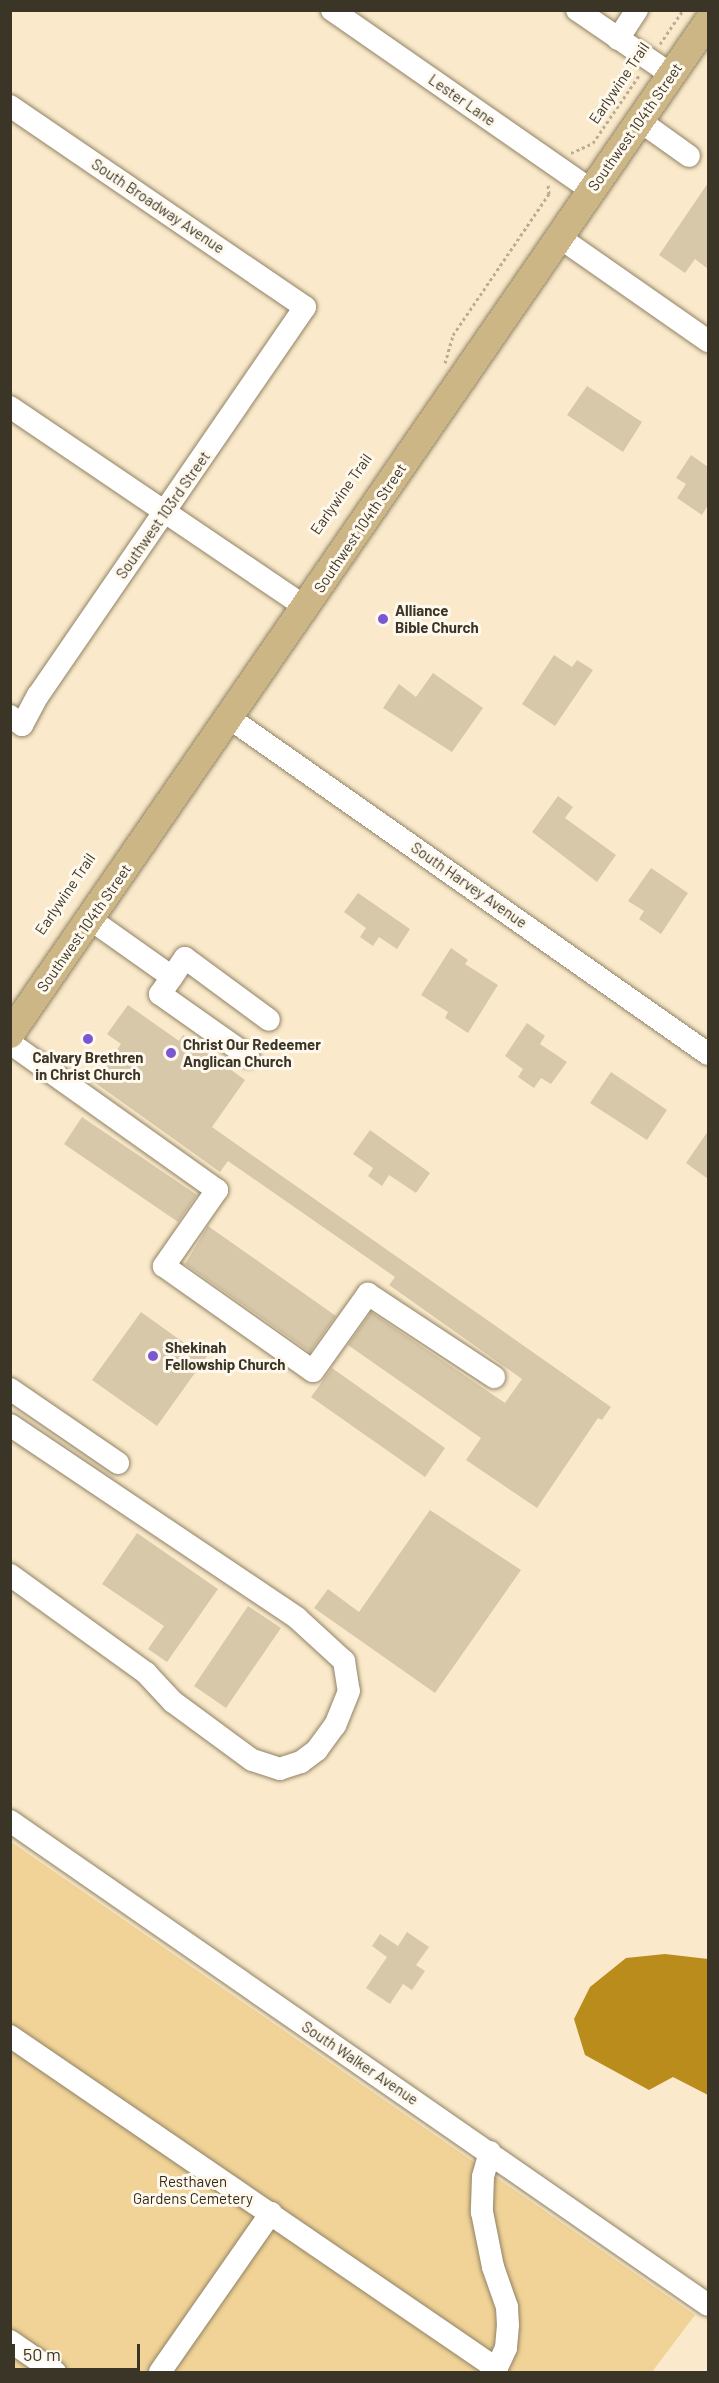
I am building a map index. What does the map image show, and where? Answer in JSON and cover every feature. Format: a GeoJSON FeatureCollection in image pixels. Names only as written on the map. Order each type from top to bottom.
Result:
{"type":"FeatureCollection","features":[{"type":"Feature","properties":{"kind":"main road","name":"Southwest 104th Street"},"geometry":{"type":"LineString","coordinates":[[10,1034],[640,121],[661,67],[706,30]]}},
{"type":"Feature","properties":{"kind":"street","name":"Lester Lane"},"geometry":{"type":"LineString","coordinates":[[332,10],[591,190]]}},
{"type":"Feature","properties":{"kind":"street"},"geometry":{"type":"LineString","coordinates":[[577,10],[661,67]]}},
{"type":"Feature","properties":{"kind":"street"},"geometry":{"type":"LineString","coordinates":[[618,39],[637,10]]}},
{"type":"Feature","properties":{"kind":"street","name":"South Broadway Avenue"},"geometry":{"type":"LineString","coordinates":[[10,106],[305,307]]}},
{"type":"Feature","properties":{"kind":"street"},"geometry":{"type":"LineString","coordinates":[[640,121],[689,156]]}},
{"type":"Feature","properties":{"kind":"street"},"geometry":{"type":"LineString","coordinates":[[559,237],[708,341]]}},
{"type":"Feature","properties":{"kind":"street","name":"Southwest 103rd Street"},"geometry":{"type":"LineString","coordinates":[[16,720],[38,695],[305,307]]}},
{"type":"Feature","properties":{"kind":"street"},"geometry":{"type":"LineString","coordinates":[[10,407],[305,607]]}},
{"type":"Feature","properties":{"kind":"street","name":"South Harvey Avenue"},"geometry":{"type":"LineString","coordinates":[[228,717],[708,1054]]}},
{"type":"Feature","properties":{"kind":"street"},"geometry":{"type":"LineString","coordinates":[[90,919],[172,977]]}},
{"type":"Feature","properties":{"kind":"street"},"geometry":{"type":"LineString","coordinates":[[248,1056],[160,994],[185,958],[269,1020]]}},
{"type":"Feature","properties":{"kind":"street"},"geometry":{"type":"LineString","coordinates":[[10,1043],[217,1190],[172,1239],[164,1266],[313,1371],[368,1294],[494,1377]]}},
{"type":"Feature","properties":{"kind":"street"},"geometry":{"type":"LineString","coordinates":[[10,1389],[118,1463]]}},
{"type":"Feature","properties":{"kind":"street"},"geometry":{"type":"LineString","coordinates":[[10,1425],[297,1618],[344,1661],[349,1691],[329,1734],[318,1750],[301,1762],[280,1769],[252,1760],[173,1702],[146,1673],[10,1575]]}},
{"type":"Feature","properties":{"kind":"street","name":"South Walker Avenue"},"geometry":{"type":"LineString","coordinates":[[10,1821],[708,2305]]}},
{"type":"Feature","properties":{"kind":"street"},"geometry":{"type":"LineString","coordinates":[[10,2036],[271,2213],[496,2371],[506,2348],[508,2325],[507,2307],[484,2230],[483,2177],[490,2152]]}},
{"type":"Feature","properties":{"kind":"street"},"geometry":{"type":"LineString","coordinates":[[160,2373],[271,2213]]}},
{"type":"Feature","properties":{"kind":"street"},"geometry":{"type":"LineString","coordinates":[[10,2341],[56,2373]]}},
{"type":"Feature","properties":{"kind":"path","name":"Earlywine Trail"},"geometry":{"type":"LineString","coordinates":[[444,367],[453,335],[549,194],[548,182],[573,151],[593,143],[661,67],[683,10]]}},
{"type":"Feature","properties":{"kind":"green space","name":"Resthaven Gardens Cemetery"},"geometry":{"type":"Polygon","coordinates":[[[10,1841],[695,2315],[652,2372],[11,2372],[10,1841]]]}},
{"type":"Feature","properties":{"kind":"shaded area"},"geometry":{"type":"Polygon","coordinates":[[[665,1954],[708,1959],[708,2095],[673,2077],[649,2090],[585,2055],[574,2019],[590,1987],[626,1958],[665,1954]]]}},
{"type":"Feature","properties":{"kind":"building"},"geometry":{"type":"Polygon","coordinates":[[[708,183],[708,269],[695,259],[685,273],[659,255],[708,183]]]}},
{"type":"Feature","properties":{"kind":"building"},"geometry":{"type":"Polygon","coordinates":[[[587,386],[642,422],[623,452],[567,415],[587,386]]]}},
{"type":"Feature","properties":{"kind":"building"},"geometry":{"type":"Polygon","coordinates":[[[691,455],[708,467],[708,505],[702,515],[677,498],[686,484],[676,478],[691,455]]]}},
{"type":"Feature","properties":{"kind":"building"},"geometry":{"type":"Polygon","coordinates":[[[554,655],[572,667],[577,660],[593,670],[555,726],[522,704],[554,655]]]}},
{"type":"Feature","properties":{"kind":"building"},"geometry":{"type":"Polygon","coordinates":[[[433,673],[483,708],[452,752],[383,708],[399,684],[416,697],[433,673]]]}},
{"type":"Feature","properties":{"kind":"building"},"geometry":{"type":"Polygon","coordinates":[[[558,796],[573,807],[565,818],[616,855],[597,882],[532,832],[558,796]]]}},
{"type":"Feature","properties":{"kind":"building"},"geometry":{"type":"Polygon","coordinates":[[[651,868],[688,893],[661,934],[639,919],[644,911],[628,901],[651,868]]]}},
{"type":"Feature","properties":{"kind":"building"},"geometry":{"type":"Polygon","coordinates":[[[358,893],[410,929],[397,949],[379,937],[373,946],[360,937],[366,928],[344,912],[358,893]]]}},
{"type":"Feature","properties":{"kind":"building"},"geometry":{"type":"Polygon","coordinates":[[[451,948],[468,960],[465,964],[498,985],[468,1033],[445,1018],[448,1012],[421,995],[451,948]]]}},
{"type":"Feature","properties":{"kind":"building"},"geometry":{"type":"Polygon","coordinates":[[[128,1005],[179,1041],[183,1035],[245,1080],[212,1127],[611,1407],[602,1420],[598,1418],[537,1508],[466,1460],[481,1438],[348,1345],[371,1312],[505,1403],[522,1379],[389,1285],[395,1277],[228,1161],[220,1172],[94,1082],[121,1044],[107,1034],[128,1005]]]}},
{"type":"Feature","properties":{"kind":"building"},"geometry":{"type":"Polygon","coordinates":[[[527,1023],[545,1036],[540,1044],[567,1062],[551,1084],[541,1078],[534,1088],[518,1077],[523,1069],[505,1056],[527,1023]]]}},
{"type":"Feature","properties":{"kind":"building"},"geometry":{"type":"Polygon","coordinates":[[[611,1072],[667,1110],[647,1140],[590,1103],[611,1072]]]}},
{"type":"Feature","properties":{"kind":"building"},"geometry":{"type":"Polygon","coordinates":[[[82,1117],[197,1195],[178,1222],[64,1144],[82,1117]]]}},
{"type":"Feature","properties":{"kind":"building"},"geometry":{"type":"Polygon","coordinates":[[[370,1130],[430,1173],[416,1193],[389,1175],[382,1186],[368,1176],[373,1168],[353,1154],[370,1130]]]}},
{"type":"Feature","properties":{"kind":"building"},"geometry":{"type":"Polygon","coordinates":[[[708,1131],[708,1179],[686,1163],[708,1131]]]}},
{"type":"Feature","properties":{"kind":"building"},"geometry":{"type":"Polygon","coordinates":[[[208,1226],[336,1316],[310,1352],[185,1264],[208,1226]]]}},
{"type":"Feature","properties":{"kind":"building"},"geometry":{"type":"Polygon","coordinates":[[[141,1312],[194,1350],[199,1344],[210,1352],[157,1426],[92,1380],[141,1312]]]}},
{"type":"Feature","properties":{"kind":"building"},"geometry":{"type":"Polygon","coordinates":[[[332,1368],[445,1448],[425,1477],[311,1397],[332,1368]]]}},
{"type":"Feature","properties":{"kind":"building"},"geometry":{"type":"Polygon","coordinates":[[[430,1510],[521,1570],[435,1693],[314,1608],[328,1589],[359,1612],[430,1510]]]}},
{"type":"Feature","properties":{"kind":"building"},"geometry":{"type":"Polygon","coordinates":[[[137,1533],[218,1589],[167,1662],[148,1649],[164,1626],[102,1584],[137,1533]]]}},
{"type":"Feature","properties":{"kind":"building"},"geometry":{"type":"Polygon","coordinates":[[[248,1606],[281,1628],[226,1708],[194,1686],[248,1606]]]}},
{"type":"Feature","properties":{"kind":"building"},"geometry":{"type":"Polygon","coordinates":[[[407,1932],[429,1947],[416,1965],[425,1971],[412,1990],[403,1984],[390,2004],[366,1988],[387,1957],[372,1946],[380,1934],[398,1946],[407,1932]]]}},
{"type":"Feature","properties":{"kind":"place","name":"Alliance Bible Church"},"geometry":{"type":"Point","coordinates":[383,619]}},
{"type":"Feature","properties":{"kind":"place","name":"Calvary Brethren in Christ Church"},"geometry":{"type":"Point","coordinates":[88,1039]}},
{"type":"Feature","properties":{"kind":"place","name":"Christ Our Redeemer Anglican Church"},"geometry":{"type":"Point","coordinates":[171,1053]}},
{"type":"Feature","properties":{"kind":"place","name":"Shekinah Fellowship Church"},"geometry":{"type":"Point","coordinates":[153,1356]}}]}
